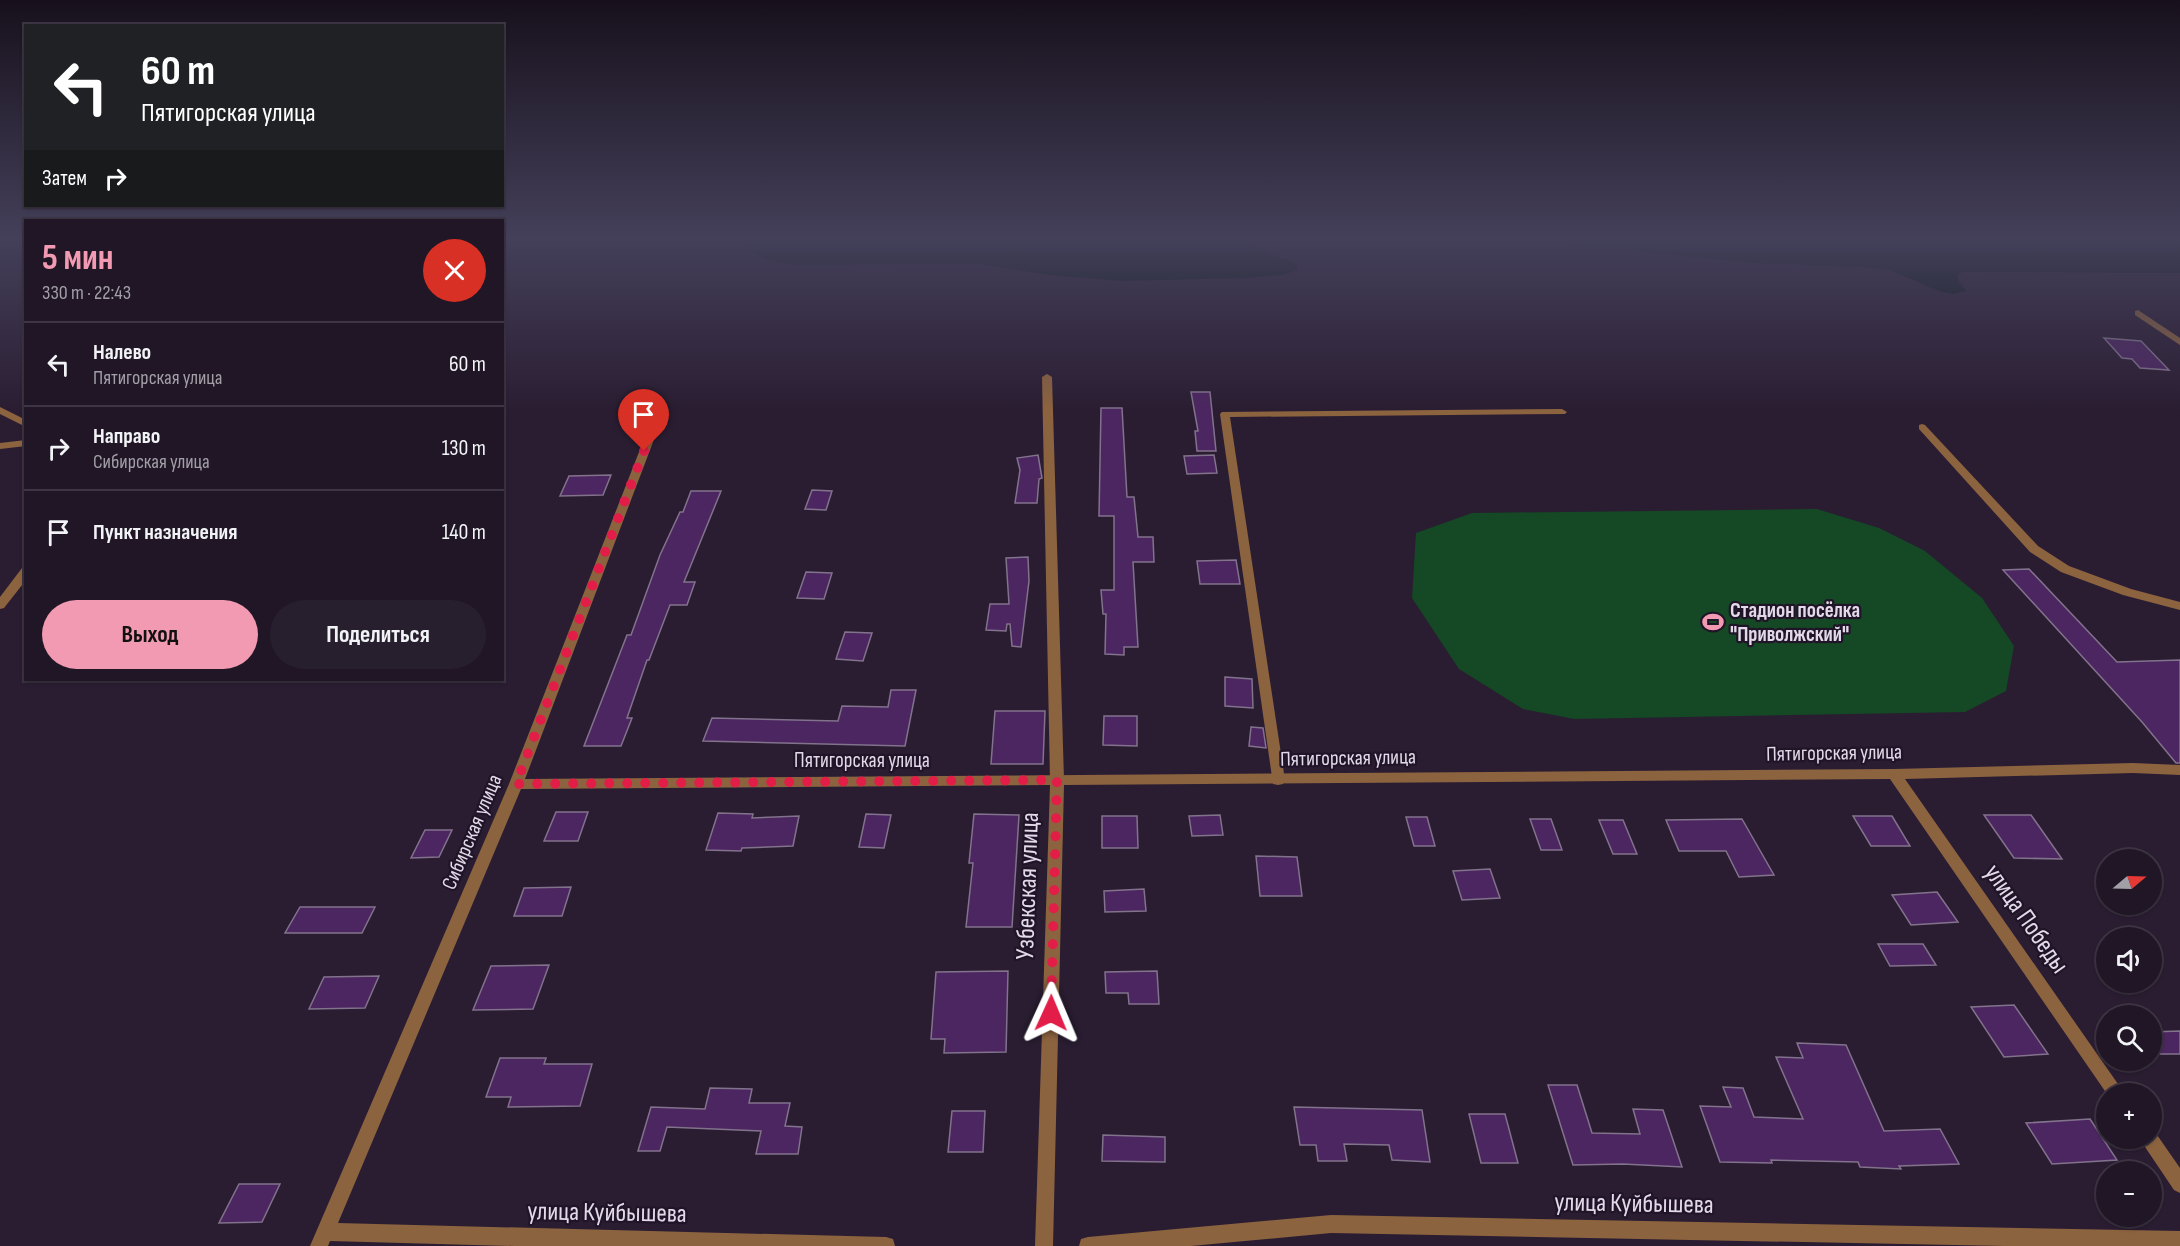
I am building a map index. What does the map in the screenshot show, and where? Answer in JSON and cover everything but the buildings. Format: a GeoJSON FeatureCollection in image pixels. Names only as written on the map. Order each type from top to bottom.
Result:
{"type":"FeatureCollection","features":[{"type":"Feature","properties":{"kind":"street"},"geometry":{"type":"LineString","coordinates":[[2138,313],[2180,342]]}},
{"type":"Feature","properties":{"kind":"street","name":"Узбекская улица"},"geometry":{"type":"LineString","coordinates":[[1044,1246],[1057,780],[1047,377]]}},
{"type":"Feature","properties":{"kind":"street"},"geometry":{"type":"LineString","coordinates":[[0,410],[24,423]]}},
{"type":"Feature","properties":{"kind":"street"},"geometry":{"type":"LineString","coordinates":[[1278,780],[1225,414],[1562,412]]}},
{"type":"Feature","properties":{"kind":"street"},"geometry":{"type":"LineString","coordinates":[[1922,427],[2034,549],[2065,568],[2127,591],[2180,606]]}},
{"type":"Feature","properties":{"kind":"street","name":"Сибирская улица"},"geometry":{"type":"LineString","coordinates":[[322,1239],[516,784],[653,429]]}},
{"type":"Feature","properties":{"kind":"street"},"geometry":{"type":"LineString","coordinates":[[0,446],[24,443]]}},
{"type":"Feature","properties":{"kind":"street"},"geometry":{"type":"LineString","coordinates":[[0,605],[24,574]]}},
{"type":"Feature","properties":{"kind":"street","name":"Пятигорская улица"},"geometry":{"type":"LineString","coordinates":[[516,784],[1278,780],[1894,774],[2133,768],[2180,770]]}},
{"type":"Feature","properties":{"kind":"street","name":"улица Победы"},"geometry":{"type":"LineString","coordinates":[[1894,774],[2109,1083]]}},
{"type":"Feature","properties":{"kind":"street"},"geometry":{"type":"LineString","coordinates":[[2156,1149],[2180,1184]]}},
{"type":"Feature","properties":{"kind":"street","name":"улица Куйбышева"},"geometry":{"type":"LineString","coordinates":[[1088,1246],[1331,1224],[2180,1240]]}},
{"type":"Feature","properties":{"kind":"street","name":"улица Куйбышева"},"geometry":{"type":"LineString","coordinates":[[322,1239],[886,1246]]}},
{"type":"Feature","properties":{"kind":"green space","name":"Стадион посёлка \"Приволжский\""},"geometry":{"type":"Polygon","coordinates":[[[1817,509],[1879,528],[1925,551],[1982,598],[2014,646],[2006,691],[1965,712],[1574,719],[1523,709],[1459,669],[1412,598],[1416,533],[1472,513],[1817,509]]]}},
{"type":"Feature","properties":{"kind":"place","name":"Стадион посёлка \"Приволжский\""},"geometry":{"type":"Point","coordinates":[1713,622]}},
{"type":"Feature","properties":{"kind":"route"},"geometry":{"type":"LineString","coordinates":[[644,451],[516,784],[1057,780],[1051,1013]]}}]}
